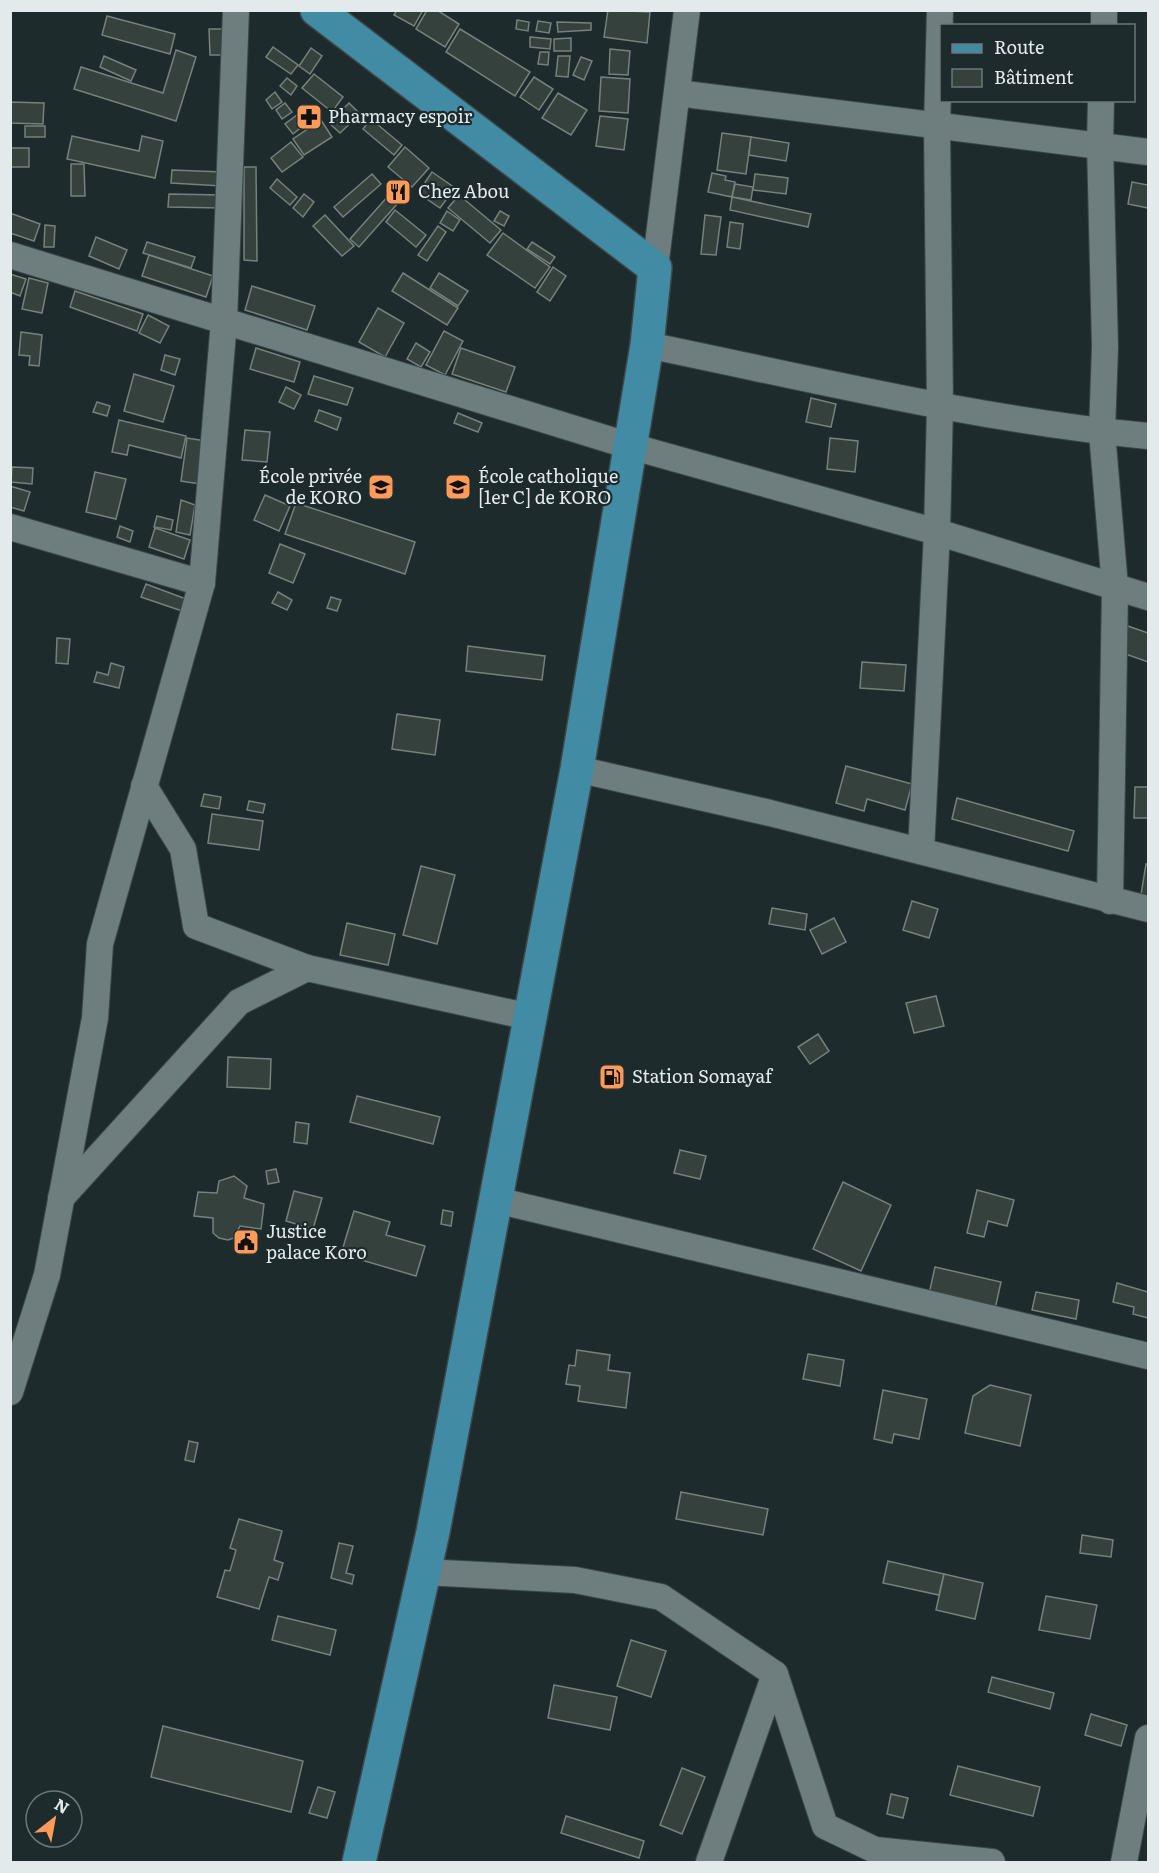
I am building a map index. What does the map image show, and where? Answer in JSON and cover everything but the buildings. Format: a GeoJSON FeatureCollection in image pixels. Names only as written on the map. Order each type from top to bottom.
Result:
{"type":"FeatureCollection","features":[{"type":"Feature","properties":{"kind":"main road"},"geometry":{"type":"LineString","coordinates":[[317,10],[655,267],[647,345],[577,769],[424,1572],[359,1863]]}},
{"type":"Feature","properties":{"kind":"street"},"geometry":{"type":"LineString","coordinates":[[10,1392],[47,1275],[95,1018],[100,944],[202,583],[224,321],[236,10]]}},
{"type":"Feature","properties":{"kind":"street"},"geometry":{"type":"LineString","coordinates":[[655,267],[687,10]]}},
{"type":"Feature","properties":{"kind":"street"},"geometry":{"type":"LineString","coordinates":[[921,851],[937,532],[940,405],[937,127],[940,10]]}},
{"type":"Feature","properties":{"kind":"street"},"geometry":{"type":"LineString","coordinates":[[677,93],[937,127],[1100,144],[1149,152]]}},
{"type":"Feature","properties":{"kind":"street"},"geometry":{"type":"LineString","coordinates":[[1101,102],[1105,347],[1102,432],[1115,587],[1110,900]]}},
{"type":"Feature","properties":{"kind":"street"},"geometry":{"type":"LineString","coordinates":[[10,255],[630,446],[937,532],[1149,597]]}},
{"type":"Feature","properties":{"kind":"street"},"geometry":{"type":"LineString","coordinates":[[647,345],[940,405],[1102,432],[1149,436]]}},
{"type":"Feature","properties":{"kind":"street"},"geometry":{"type":"LineString","coordinates":[[10,527],[202,583]]}},
{"type":"Feature","properties":{"kind":"street"},"geometry":{"type":"LineString","coordinates":[[577,769],[770,813],[1149,909]]}},
{"type":"Feature","properties":{"kind":"street"},"geometry":{"type":"LineString","coordinates":[[144,786],[183,849],[196,926],[307,968],[530,1017]]}},
{"type":"Feature","properties":{"kind":"street"},"geometry":{"type":"LineString","coordinates":[[61,1198],[238,1002],[307,968]]}},
{"type":"Feature","properties":{"kind":"street"},"geometry":{"type":"LineString","coordinates":[[496,1200],[1149,1356]]}},
{"type":"Feature","properties":{"kind":"street"},"geometry":{"type":"LineString","coordinates":[[424,1572],[575,1580],[661,1597],[775,1674],[825,1826],[875,1850],[992,1863]]}},
{"type":"Feature","properties":{"kind":"street"},"geometry":{"type":"LineString","coordinates":[[709,1863],[775,1674]]}},
{"type":"Feature","properties":{"kind":"street"},"geometry":{"type":"LineString","coordinates":[[1124,1863],[1149,1738]]}},
{"type":"Feature","properties":{"kind":"place","name":"Pharmacy espoir"},"geometry":{"type":"Point","coordinates":[309,117]}},
{"type":"Feature","properties":{"kind":"place","name":"Chez Abou"},"geometry":{"type":"Point","coordinates":[398,192]}},
{"type":"Feature","properties":{"kind":"place","name":"École privée de KORO"},"geometry":{"type":"Point","coordinates":[381,487]}},
{"type":"Feature","properties":{"kind":"place","name":"École catholique [1er C] de KORO"},"geometry":{"type":"Point","coordinates":[458,487]}},
{"type":"Feature","properties":{"kind":"place","name":"Station Somayaf"},"geometry":{"type":"Point","coordinates":[612,1077]}},
{"type":"Feature","properties":{"kind":"place","name":"Justice palace Koro"},"geometry":{"type":"Point","coordinates":[246,1242]}}]}
